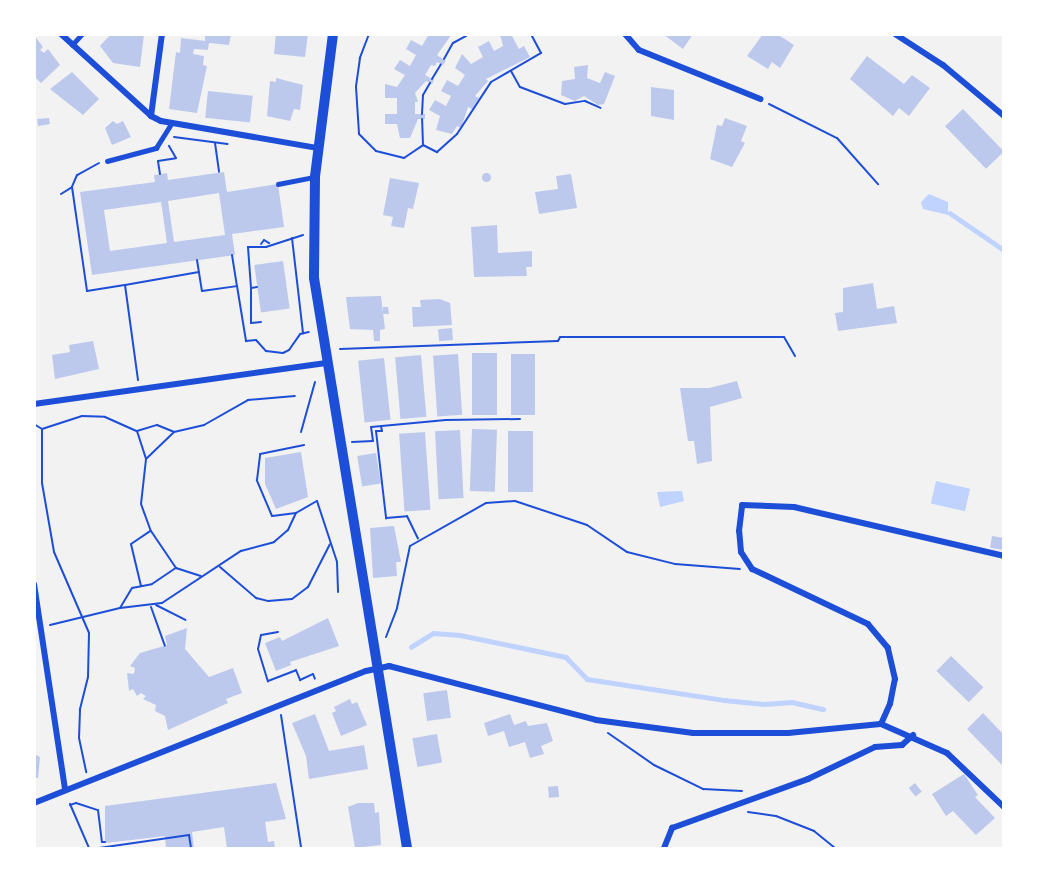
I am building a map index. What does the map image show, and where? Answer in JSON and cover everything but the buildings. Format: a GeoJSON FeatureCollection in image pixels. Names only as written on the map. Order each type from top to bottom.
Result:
{"type":"FeatureCollection","features":[{"type":"Feature","properties":{"kind":"street"},"geometry":{"type":"LineString","coordinates":[[61,34],[151,116],[171,124],[317,148]]}},
{"type":"Feature","properties":{"kind":"street"},"geometry":{"type":"LineString","coordinates":[[151,116],[162,34]]}},
{"type":"Feature","properties":{"kind":"street"},"geometry":{"type":"LineString","coordinates":[[333,34],[317,148],[314,278],[326,363],[407,849]]}},
{"type":"Feature","properties":{"kind":"street"},"geometry":{"type":"LineString","coordinates":[[625,34],[639,51],[760,99]]}},
{"type":"Feature","properties":{"kind":"street"},"geometry":{"type":"LineString","coordinates":[[896,36],[943,65],[1004,116]]}},
{"type":"Feature","properties":{"kind":"street"},"geometry":{"type":"LineString","coordinates":[[34,404],[326,363]]}},
{"type":"Feature","properties":{"kind":"street"},"geometry":{"type":"LineString","coordinates":[[881,724],[890,704],[895,679],[888,648],[868,624],[752,569],[741,552],[739,531],[742,506],[794,507],[1004,556]]}},
{"type":"Feature","properties":{"kind":"street"},"geometry":{"type":"LineString","coordinates":[[34,585],[64,790]]}},
{"type":"Feature","properties":{"kind":"street"},"geometry":{"type":"LineString","coordinates":[[34,803],[277,706],[377,668],[389,666],[596,720],[693,733],[788,733],[881,724],[913,735],[948,753],[1004,807]]}},
{"type":"Feature","properties":{"kind":"street"},"geometry":{"type":"LineString","coordinates":[[664,849],[672,828],[808,779],[875,747],[902,745],[913,735]]}},
{"type":"Feature","properties":{"kind":"lane"},"geometry":{"type":"LineString","coordinates":[[72,45],[82,34]]}},
{"type":"Feature","properties":{"kind":"lane"},"geometry":{"type":"LineString","coordinates":[[107,161],[156,148],[171,124]]}},
{"type":"Feature","properties":{"kind":"lane"},"geometry":{"type":"LineString","coordinates":[[278,184],[315,177]]}},
{"type":"Feature","properties":{"kind":"path"},"geometry":{"type":"LineString","coordinates":[[369,34],[360,58],[356,87],[359,134],[376,151],[396,159],[411,155],[423,145]]}},
{"type":"Feature","properties":{"kind":"path"},"geometry":{"type":"LineString","coordinates":[[423,145],[437,152],[457,134],[491,82],[541,53],[531,34]]}},
{"type":"Feature","properties":{"kind":"path"},"geometry":{"type":"LineString","coordinates":[[444,60],[453,43],[466,36]]}},
{"type":"Feature","properties":{"kind":"path"},"geometry":{"type":"LineString","coordinates":[[432,79],[441,64]]}},
{"type":"Feature","properties":{"kind":"path"},"geometry":{"type":"LineString","coordinates":[[511,71],[520,87],[565,104],[585,101],[601,108]]}},
{"type":"Feature","properties":{"kind":"path"},"geometry":{"type":"LineString","coordinates":[[422,114],[423,95],[430,83]]}},
{"type":"Feature","properties":{"kind":"path"},"geometry":{"type":"LineString","coordinates":[[760,99],[837,138],[878,184]]}},
{"type":"Feature","properties":{"kind":"path"},"geometry":{"type":"LineString","coordinates":[[422,119],[423,145]]}},
{"type":"Feature","properties":{"kind":"path"},"geometry":{"type":"LineString","coordinates":[[215,143],[219,172]]}},
{"type":"Feature","properties":{"kind":"path"},"geometry":{"type":"LineString","coordinates":[[160,174],[158,160],[176,158],[174,149]]}},
{"type":"Feature","properties":{"kind":"path"},"geometry":{"type":"LineString","coordinates":[[61,194],[72,187],[82,170],[107,161]]}},
{"type":"Feature","properties":{"kind":"path"},"geometry":{"type":"LineString","coordinates":[[72,187],[87,291],[199,272]]}},
{"type":"Feature","properties":{"kind":"path"},"geometry":{"type":"LineString","coordinates":[[261,322],[251,323],[248,247],[261,244],[264,240],[269,243],[303,235]]}},
{"type":"Feature","properties":{"kind":"path"},"geometry":{"type":"LineString","coordinates":[[292,238],[303,333]]}},
{"type":"Feature","properties":{"kind":"path"},"geometry":{"type":"LineString","coordinates":[[232,255],[246,341],[256,340],[266,351],[283,352],[303,333],[311,332]]}},
{"type":"Feature","properties":{"kind":"path"},"geometry":{"type":"LineString","coordinates":[[197,260],[202,291],[237,286]]}},
{"type":"Feature","properties":{"kind":"path"},"geometry":{"type":"LineString","coordinates":[[125,285],[140,389]]}},
{"type":"Feature","properties":{"kind":"path"},"geometry":{"type":"LineString","coordinates":[[251,288],[257,287]]}},
{"type":"Feature","properties":{"kind":"path"},"geometry":{"type":"LineString","coordinates":[[339,347],[558,341],[560,337],[784,337],[795,356]]}},
{"type":"Feature","properties":{"kind":"path"},"geometry":{"type":"LineString","coordinates":[[301,432],[315,382]]}},
{"type":"Feature","properties":{"kind":"path"},"geometry":{"type":"LineString","coordinates":[[146,459],[174,432],[204,425],[248,400],[296,396]]}},
{"type":"Feature","properties":{"kind":"path"},"geometry":{"type":"LineString","coordinates":[[34,424],[42,429],[82,417],[105,417],[137,431],[158,425],[174,432]]}},
{"type":"Feature","properties":{"kind":"path"},"geometry":{"type":"LineString","coordinates":[[349,441],[373,441],[371,427],[520,419]]}},
{"type":"Feature","properties":{"kind":"path"},"geometry":{"type":"LineString","coordinates":[[381,426],[382,431],[376,432],[386,518],[407,516],[418,539]]}},
{"type":"Feature","properties":{"kind":"path"},"geometry":{"type":"LineString","coordinates":[[42,429],[43,494],[54,552],[71,597],[85,619],[89,658],[79,738],[89,780]]}},
{"type":"Feature","properties":{"kind":"path"},"geometry":{"type":"LineString","coordinates":[[137,431],[146,459],[141,504],[151,531],[176,568],[203,576]]}},
{"type":"Feature","properties":{"kind":"path"},"geometry":{"type":"LineString","coordinates":[[304,445],[260,454],[257,480],[272,516],[296,513],[316,501],[337,562],[338,592]]}},
{"type":"Feature","properties":{"kind":"path"},"geometry":{"type":"LineString","coordinates":[[383,644],[397,608],[410,546],[418,539],[486,503],[515,501],[587,525],[627,552],[675,564],[752,569]]}},
{"type":"Feature","properties":{"kind":"path"},"geometry":{"type":"LineString","coordinates":[[41,626],[85,619],[120,608],[156,605],[220,567],[241,551],[281,537],[296,513]]}},
{"type":"Feature","properties":{"kind":"path"},"geometry":{"type":"LineString","coordinates":[[141,586],[131,544],[151,531]]}},
{"type":"Feature","properties":{"kind":"path"},"geometry":{"type":"LineString","coordinates":[[220,567],[256,598],[268,601],[292,599],[308,587],[330,544]]}},
{"type":"Feature","properties":{"kind":"path"},"geometry":{"type":"LineString","coordinates":[[120,608],[132,588],[152,584],[176,568]]}},
{"type":"Feature","properties":{"kind":"path"},"geometry":{"type":"LineString","coordinates":[[156,605],[185,620]]}},
{"type":"Feature","properties":{"kind":"path"},"geometry":{"type":"LineString","coordinates":[[151,607],[165,646]]}},
{"type":"Feature","properties":{"kind":"path"},"geometry":{"type":"LineString","coordinates":[[278,632],[261,635],[258,649],[268,681],[296,670],[300,680],[313,674],[316,682]]}},
{"type":"Feature","properties":{"kind":"path"},"geometry":{"type":"LineString","coordinates":[[277,706],[283,720],[301,849]]}},
{"type":"Feature","properties":{"kind":"path"},"geometry":{"type":"LineString","coordinates":[[596,720],[613,738],[654,765],[703,789],[736,791]]}},
{"type":"Feature","properties":{"kind":"path"},"geometry":{"type":"LineString","coordinates":[[64,790],[89,849]]}},
{"type":"Feature","properties":{"kind":"path"},"geometry":{"type":"LineString","coordinates":[[70,805],[76,803],[98,810],[102,842],[105,842]]}},
{"type":"Feature","properties":{"kind":"path"},"geometry":{"type":"LineString","coordinates":[[728,806],[776,816],[814,831],[835,849]]}},
{"type":"Feature","properties":{"kind":"path"},"geometry":{"type":"LineString","coordinates":[[99,849],[120,843],[189,835],[191,849]]}},
{"type":"Feature","properties":{"kind":"water"},"geometry":{"type":"Polygon","coordinates":[[[929,194],[948,202],[948,215],[923,209],[921,202],[929,194]]]}},
{"type":"Feature","properties":{"kind":"water"},"geometry":{"type":"Polygon","coordinates":[[[936,481],[970,489],[965,511],[931,503],[936,481]]]}},
{"type":"Feature","properties":{"kind":"water"},"geometry":{"type":"Polygon","coordinates":[[[682,491],[684,501],[660,507],[657,492],[682,491]]]}},
{"type":"Feature","properties":{"kind":"waterway"},"geometry":{"type":"LineString","coordinates":[[950,213],[1004,250]]}},
{"type":"Feature","properties":{"kind":"waterway"},"geometry":{"type":"LineString","coordinates":[[411,647],[433,633],[460,635],[566,657],[587,679],[724,700],[764,704],[792,702],[823,709]]}}]}
